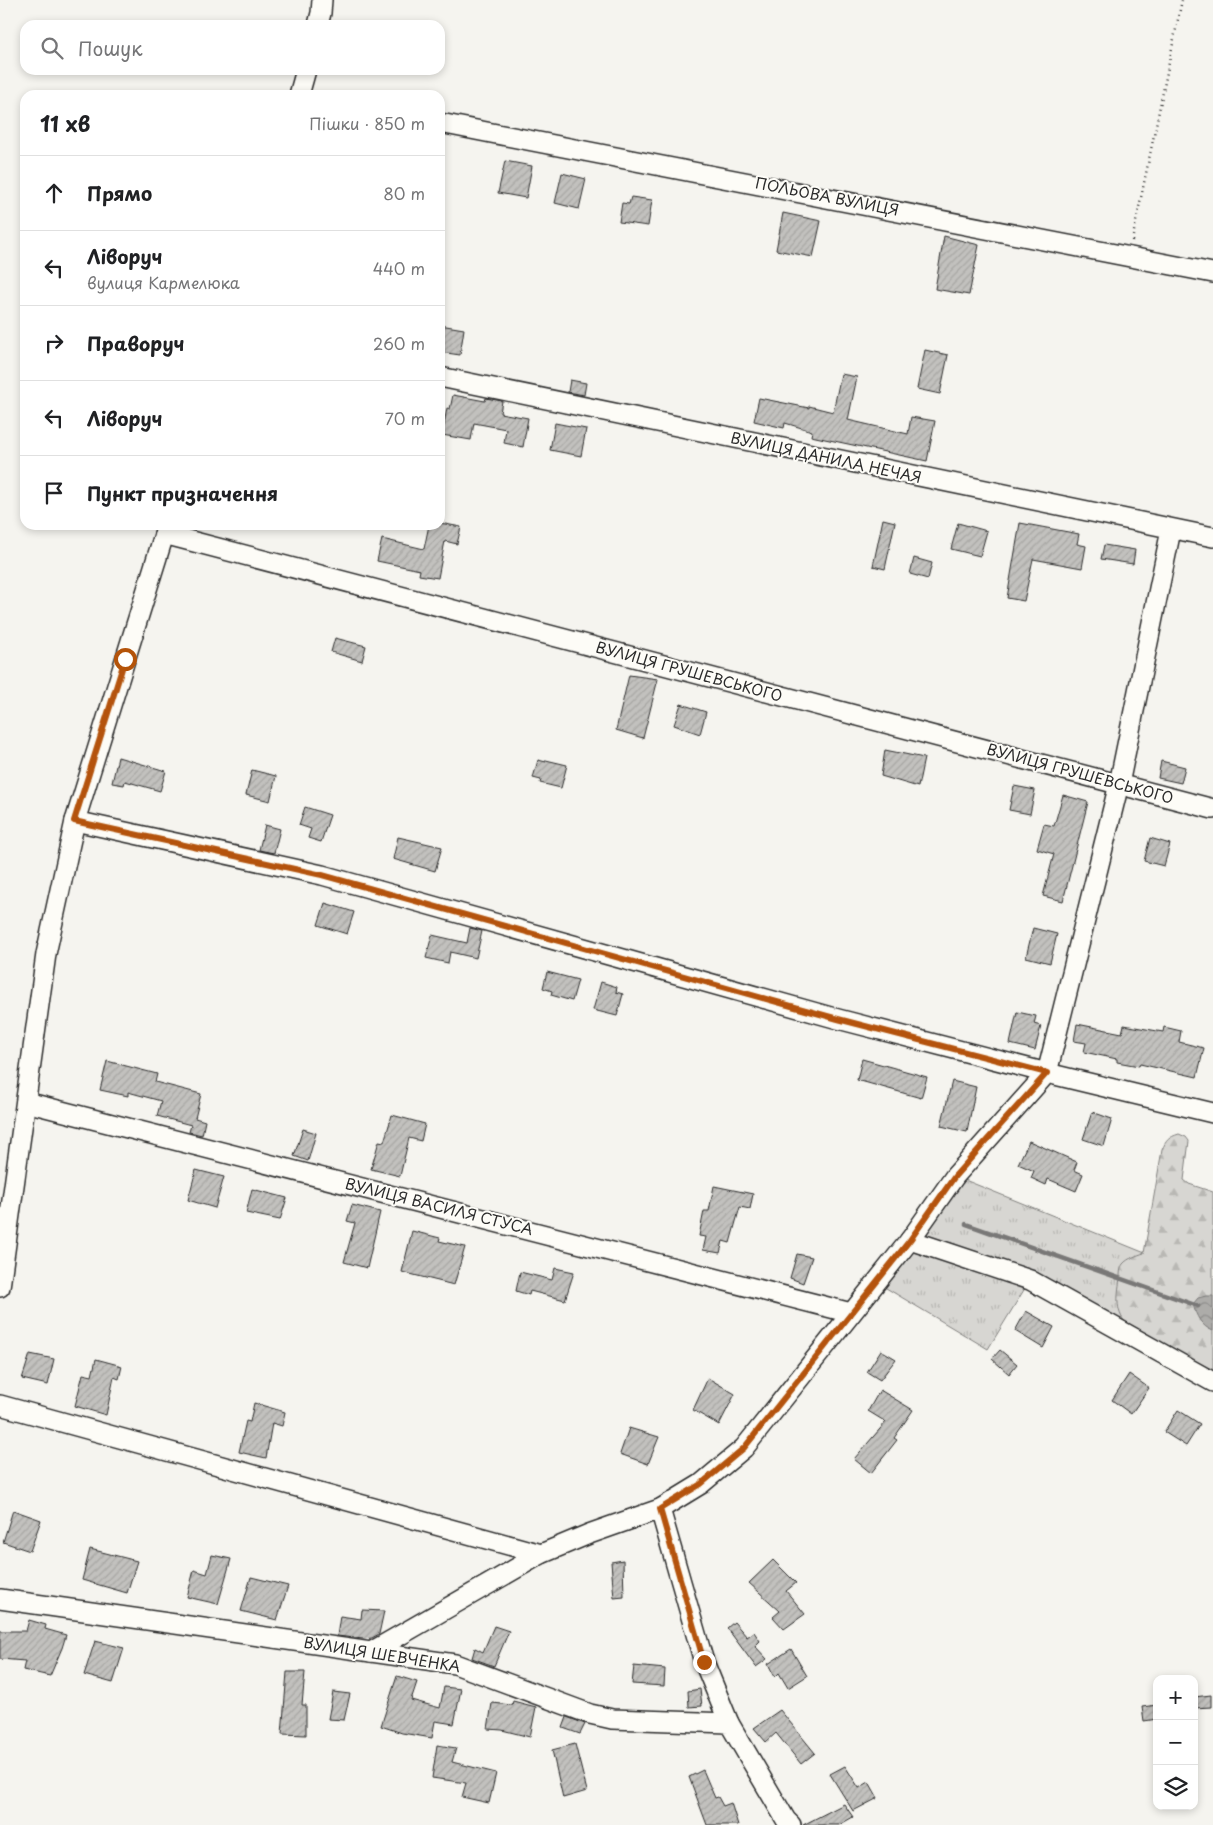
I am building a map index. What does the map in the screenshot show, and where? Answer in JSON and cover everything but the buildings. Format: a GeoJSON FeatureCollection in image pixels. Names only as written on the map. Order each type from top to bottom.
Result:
{"type":"FeatureCollection","features":[{"type":"Feature","properties":{"kind":"street"},"geometry":{"type":"LineString","coordinates":[[319,20],[322,0]]}},
{"type":"Feature","properties":{"kind":"street"},"geometry":{"type":"LineString","coordinates":[[300,90],[305,75]]}},
{"type":"Feature","properties":{"kind":"street","name":"ПОЛЬОВА ВУЛИЦЯ"},"geometry":{"type":"LineString","coordinates":[[445,124],[1213,273]]}},
{"type":"Feature","properties":{"kind":"street","name":"ВУЛИЦЯ ДАНИЛА НЕЧАЯ"},"geometry":{"type":"LineString","coordinates":[[445,378],[1213,538]]}},
{"type":"Feature","properties":{"kind":"street"},"geometry":{"type":"LineString","coordinates":[[0,1287],[5,1223],[26,1102],[46,954],[74,821],[166,530]]}},
{"type":"Feature","properties":{"kind":"street","name":"ВУЛИЦЯ ГРУШЕВСЬКОГО"},"geometry":{"type":"LineString","coordinates":[[166,530],[1213,809]]}},
{"type":"Feature","properties":{"kind":"street"},"geometry":{"type":"LineString","coordinates":[[371,1652],[541,1554],[589,1534],[660,1509],[701,1484],[744,1448],[910,1240],[955,1176],[1047,1073],[1118,784],[1172,530]]}},
{"type":"Feature","properties":{"kind":"street"},"geometry":{"type":"LineString","coordinates":[[74,821],[322,875],[838,1019],[1047,1073],[1213,1113]]}},
{"type":"Feature","properties":{"kind":"street","name":"ВУЛИЦЯ ВАСИЛЯ СТУСА"},"geometry":{"type":"LineString","coordinates":[[26,1102],[851,1313]]}},
{"type":"Feature","properties":{"kind":"street"},"geometry":{"type":"LineString","coordinates":[[910,1240],[1030,1280],[1213,1382]]}},
{"type":"Feature","properties":{"kind":"street"},"geometry":{"type":"LineString","coordinates":[[0,1405],[541,1554]]}},
{"type":"Feature","properties":{"kind":"street"},"geometry":{"type":"LineString","coordinates":[[660,1509],[704,1662],[729,1723],[786,1820],[791,1825]]}},
{"type":"Feature","properties":{"kind":"street","name":"ВУЛИЦЯ ШЕВЧЕНКА"},"geometry":{"type":"LineString","coordinates":[[0,1599],[455,1664],[590,1714],[612,1719],[729,1723]]}},
{"type":"Feature","properties":{"kind":"path"},"geometry":{"type":"LineString","coordinates":[[1129,256],[1182,0]]}},
{"type":"Feature","properties":{"kind":"green space"},"geometry":{"type":"Polygon","coordinates":[[[1179,1134],[1186,1137],[1189,1141],[1184,1180],[1189,1184],[1213,1192],[1213,1382],[1129,1327],[1121,1316],[1118,1305],[1122,1266],[1130,1258],[1144,1253],[1162,1150],[1168,1139],[1179,1134]]]}},
{"type":"Feature","properties":{"kind":"green space"},"geometry":{"type":"Polygon","coordinates":[[[955,1176],[1145,1253],[1213,1382],[1030,1280],[988,1349],[876,1282],[955,1176]]]}},
{"type":"Feature","properties":{"kind":"water"},"geometry":{"type":"Polygon","coordinates":[[[1213,1296],[1213,1331],[1200,1320],[1193,1304],[1198,1298],[1213,1296]]]}},
{"type":"Feature","properties":{"kind":"waterway"},"geometry":{"type":"LineString","coordinates":[[966,1224],[1198,1306]]}},
{"type":"Feature","properties":{"kind":"route"},"geometry":{"type":"LineString","coordinates":[[125,659],[74,821],[322,875],[838,1019],[1047,1073],[955,1176],[910,1240],[744,1448],[701,1484],[660,1509],[704,1662]]}}]}
